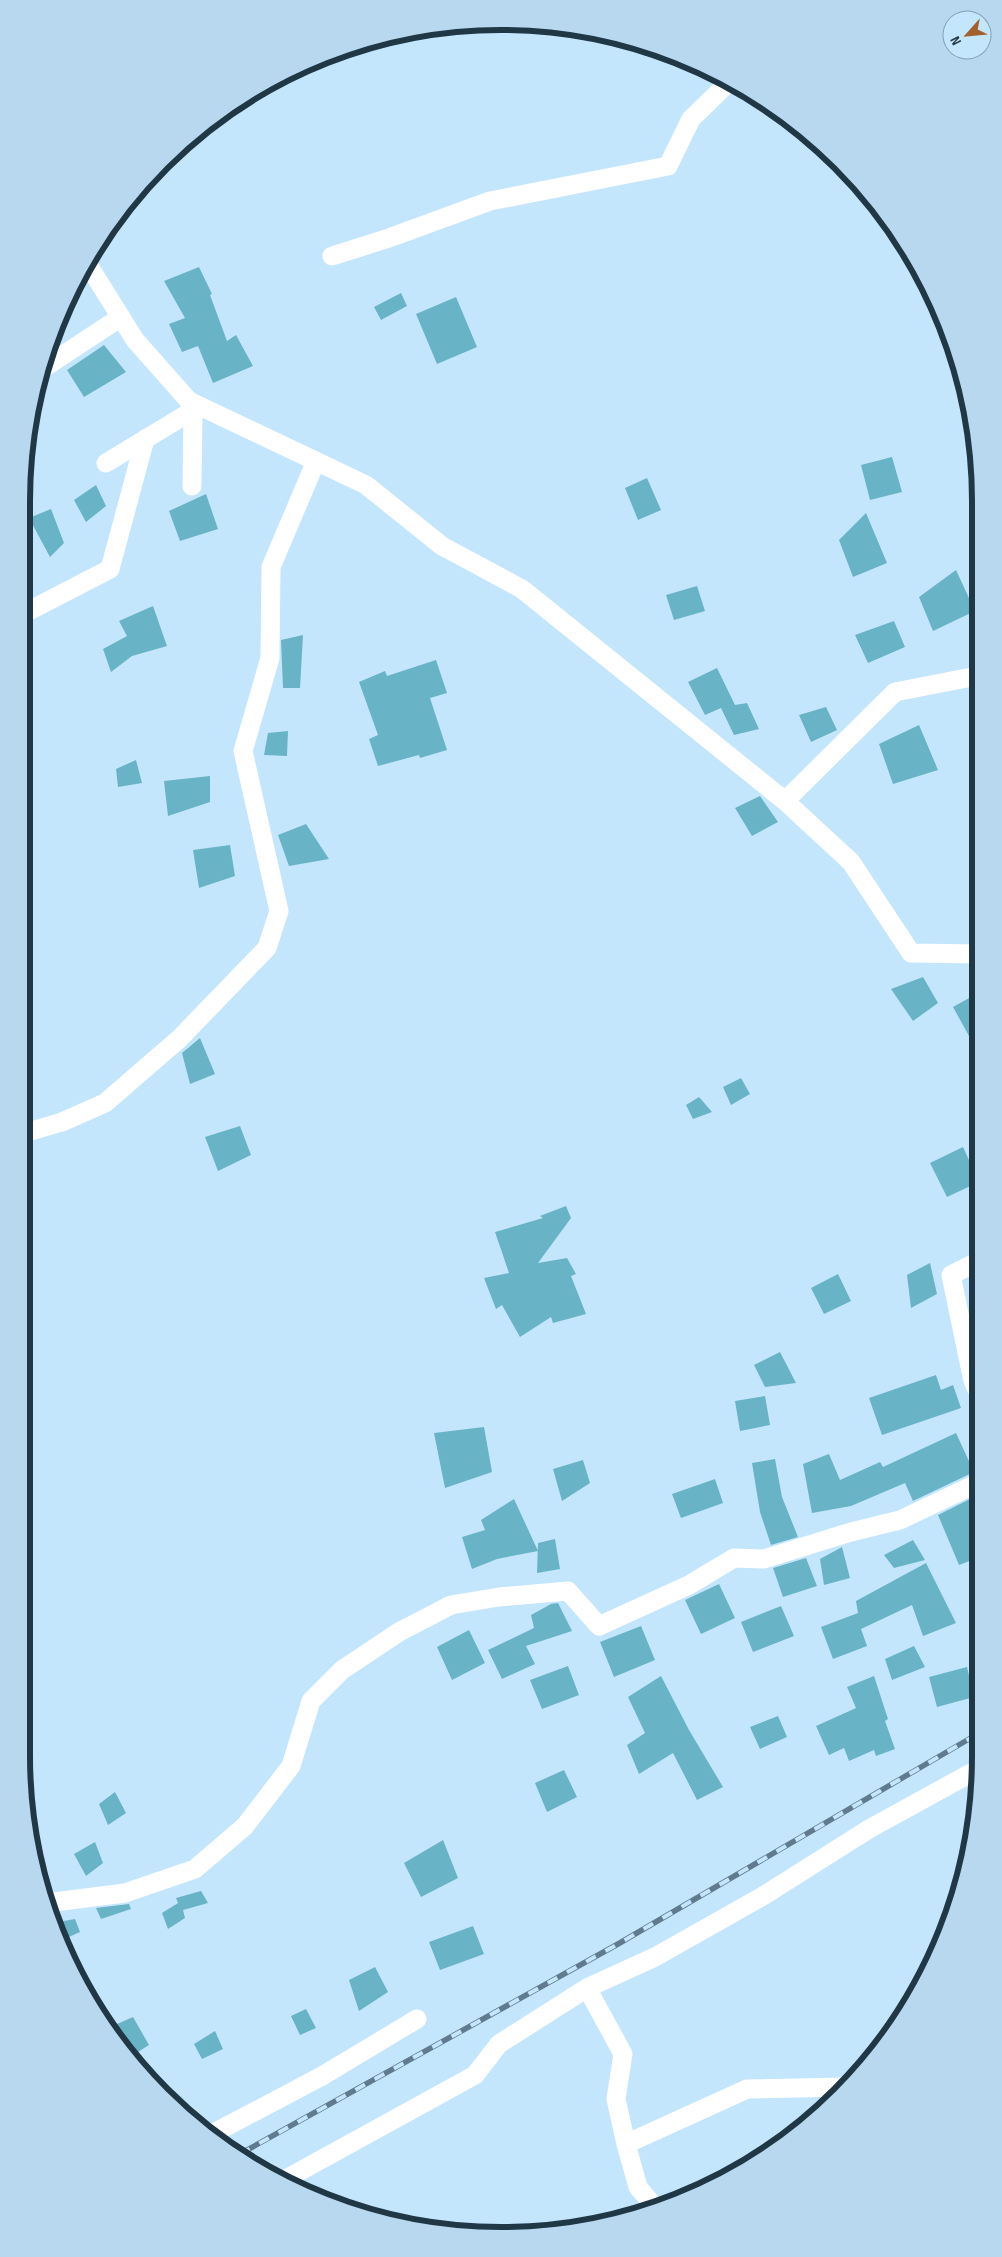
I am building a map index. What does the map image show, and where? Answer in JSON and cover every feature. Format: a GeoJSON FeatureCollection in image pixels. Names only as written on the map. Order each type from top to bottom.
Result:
{"type":"FeatureCollection","features":[{"type":"Feature","properties":{"kind":"street"},"geometry":{"type":"LineString","coordinates":[[332,256],[389,238],[490,201],[668,166],[691,119],[724,87]]}},
{"type":"Feature","properties":{"kind":"street"},"geometry":{"type":"LineString","coordinates":[[91,269],[135,340],[196,408],[366,485],[442,546],[522,589],[785,801],[850,862],[911,953],[972,954]]}},
{"type":"Feature","properties":{"kind":"street"},"geometry":{"type":"LineString","coordinates":[[51,363],[121,317]]}},
{"type":"Feature","properties":{"kind":"street"},"geometry":{"type":"LineString","coordinates":[[106,463],[196,408]]}},
{"type":"Feature","properties":{"kind":"street"},"geometry":{"type":"LineString","coordinates":[[192,486],[196,408]]}},
{"type":"Feature","properties":{"kind":"street"},"geometry":{"type":"LineString","coordinates":[[30,610],[110,568],[146,438]]}},
{"type":"Feature","properties":{"kind":"street"},"geometry":{"type":"LineString","coordinates":[[30,1131],[62,1122],[105,1103],[179,1039],[267,948],[279,911],[243,751],[270,658],[271,567],[316,461]]}},
{"type":"Feature","properties":{"kind":"street"},"geometry":{"type":"LineString","coordinates":[[785,801],[895,692],[972,677]]}},
{"type":"Feature","properties":{"kind":"street"},"geometry":{"type":"LineString","coordinates":[[972,1265],[951,1276],[972,1375]]}},
{"type":"Feature","properties":{"kind":"street"},"geometry":{"type":"LineString","coordinates":[[53,1902],[125,1893],[195,1869],[246,1826],[291,1766],[311,1701],[342,1670],[399,1632],[451,1605],[498,1597],[568,1591],[599,1626],[689,1585],[734,1558],[764,1559],[850,1532],[900,1520],[972,1486]]}},
{"type":"Feature","properties":{"kind":"street"},"geometry":{"type":"LineString","coordinates":[[290,2177],[475,2075],[499,2044],[587,1988],[655,1957],[763,1896],[869,1829],[971,1773]]}},
{"type":"Feature","properties":{"kind":"street"},"geometry":{"type":"LineString","coordinates":[[587,1988],[623,2054],[616,2099],[638,2187],[651,2202]]}},
{"type":"Feature","properties":{"kind":"street"},"geometry":{"type":"LineString","coordinates":[[216,2132],[322,2076],[417,2019]]}},
{"type":"Feature","properties":{"kind":"street"},"geometry":{"type":"LineString","coordinates":[[626,2144],[747,2089],[836,2087]]}},
{"type":"Feature","properties":{"kind":"building"},"geometry":{"type":"Polygon","coordinates":[[[199,267],[212,294],[210,295],[227,341],[236,335],[253,366],[213,383],[198,346],[182,352],[169,324],[185,318],[164,281],[199,267]]]}},
{"type":"Feature","properties":{"kind":"building"},"geometry":{"type":"Polygon","coordinates":[[[401,293],[407,306],[381,320],[374,307],[401,293]]]}},
{"type":"Feature","properties":{"kind":"building"},"geometry":{"type":"Polygon","coordinates":[[[456,297],[477,347],[437,364],[416,314],[456,297]]]}},
{"type":"Feature","properties":{"kind":"building"},"geometry":{"type":"Polygon","coordinates":[[[104,345],[126,372],[84,397],[67,370],[104,345]]]}},
{"type":"Feature","properties":{"kind":"building"},"geometry":{"type":"Polygon","coordinates":[[[892,457],[902,492],[870,500],[861,465],[892,457]]]}},
{"type":"Feature","properties":{"kind":"building"},"geometry":{"type":"Polygon","coordinates":[[[647,478],[661,510],[638,520],[625,488],[647,478]]]}},
{"type":"Feature","properties":{"kind":"building"},"geometry":{"type":"Polygon","coordinates":[[[96,485],[106,506],[86,522],[74,500],[96,485]]]}},
{"type":"Feature","properties":{"kind":"building"},"geometry":{"type":"Polygon","coordinates":[[[206,494],[218,529],[180,541],[169,511],[206,494]]]}},
{"type":"Feature","properties":{"kind":"building"},"geometry":{"type":"Polygon","coordinates":[[[51,509],[64,543],[50,557],[30,520],[30,518],[51,509]]]}},
{"type":"Feature","properties":{"kind":"building"},"geometry":{"type":"Polygon","coordinates":[[[866,513],[887,563],[853,577],[839,540],[866,513]]]}},
{"type":"Feature","properties":{"kind":"building"},"geometry":{"type":"Polygon","coordinates":[[[956,570],[972,605],[972,612],[933,631],[919,597],[956,570]]]}},
{"type":"Feature","properties":{"kind":"building"},"geometry":{"type":"Polygon","coordinates":[[[697,586],[705,611],[674,620],[666,595],[697,586]]]}},
{"type":"Feature","properties":{"kind":"building"},"geometry":{"type":"Polygon","coordinates":[[[153,606],[167,646],[132,656],[111,672],[103,649],[127,636],[119,621],[153,606]]]}},
{"type":"Feature","properties":{"kind":"building"},"geometry":{"type":"Polygon","coordinates":[[[894,621],[905,647],[868,663],[855,635],[894,621]]]}},
{"type":"Feature","properties":{"kind":"building"},"geometry":{"type":"Polygon","coordinates":[[[303,635],[300,688],[283,688],[281,640],[303,635]]]}},
{"type":"Feature","properties":{"kind":"building"},"geometry":{"type":"Polygon","coordinates":[[[436,660],[447,693],[430,698],[447,750],[420,758],[419,755],[378,766],[369,739],[378,735],[359,682],[385,671],[387,676],[436,660]]]}},
{"type":"Feature","properties":{"kind":"building"},"geometry":{"type":"Polygon","coordinates":[[[717,668],[735,705],[747,703],[759,729],[734,735],[721,708],[705,715],[688,682],[717,668]]]}},
{"type":"Feature","properties":{"kind":"building"},"geometry":{"type":"Polygon","coordinates":[[[826,707],[837,730],[811,742],[799,715],[826,707]]]}},
{"type":"Feature","properties":{"kind":"building"},"geometry":{"type":"Polygon","coordinates":[[[919,725],[938,770],[893,784],[879,744],[919,725]]]}},
{"type":"Feature","properties":{"kind":"building"},"geometry":{"type":"Polygon","coordinates":[[[288,731],[287,756],[264,755],[268,733],[288,731]]]}},
{"type":"Feature","properties":{"kind":"building"},"geometry":{"type":"Polygon","coordinates":[[[136,760],[142,783],[118,787],[116,769],[136,760]]]}},
{"type":"Feature","properties":{"kind":"building"},"geometry":{"type":"Polygon","coordinates":[[[210,776],[210,802],[168,816],[164,781],[210,776]]]}},
{"type":"Feature","properties":{"kind":"building"},"geometry":{"type":"Polygon","coordinates":[[[760,796],[778,822],[752,836],[735,808],[760,796]]]}},
{"type":"Feature","properties":{"kind":"building"},"geometry":{"type":"Polygon","coordinates":[[[306,824],[329,859],[289,866],[278,835],[306,824]]]}},
{"type":"Feature","properties":{"kind":"building"},"geometry":{"type":"Polygon","coordinates":[[[230,845],[235,876],[199,888],[193,850],[230,845]]]}},
{"type":"Feature","properties":{"kind":"building"},"geometry":{"type":"Polygon","coordinates":[[[923,977],[938,1003],[913,1021],[891,989],[923,977]]]}},
{"type":"Feature","properties":{"kind":"building"},"geometry":{"type":"Polygon","coordinates":[[[972,996],[972,1034],[969,1036],[953,1007],[972,996]]]}},
{"type":"Feature","properties":{"kind":"building"},"geometry":{"type":"Polygon","coordinates":[[[200,1038],[215,1074],[190,1084],[182,1053],[200,1038]]]}},
{"type":"Feature","properties":{"kind":"building"},"geometry":{"type":"Polygon","coordinates":[[[741,1078],[750,1094],[731,1105],[723,1087],[741,1078]]]}},
{"type":"Feature","properties":{"kind":"building"},"geometry":{"type":"Polygon","coordinates":[[[699,1097],[712,1112],[693,1119],[686,1105],[699,1097]]]}},
{"type":"Feature","properties":{"kind":"building"},"geometry":{"type":"Polygon","coordinates":[[[240,1126],[251,1155],[218,1171],[205,1137],[240,1126]]]}},
{"type":"Feature","properties":{"kind":"building"},"geometry":{"type":"Polygon","coordinates":[[[963,1147],[972,1167],[972,1185],[947,1197],[930,1163],[963,1147]]]}},
{"type":"Feature","properties":{"kind":"building"},"geometry":{"type":"Polygon","coordinates":[[[566,1206],[571,1218],[538,1263],[567,1258],[576,1274],[571,1276],[586,1314],[553,1323],[551,1317],[520,1337],[502,1305],[496,1309],[484,1278],[509,1273],[495,1232],[543,1218],[540,1216],[566,1206]]]}},
{"type":"Feature","properties":{"kind":"building"},"geometry":{"type":"Polygon","coordinates":[[[930,1263],[937,1294],[911,1308],[907,1275],[930,1263]]]}},
{"type":"Feature","properties":{"kind":"building"},"geometry":{"type":"Polygon","coordinates":[[[838,1274],[851,1301],[824,1314],[811,1288],[838,1274]]]}},
{"type":"Feature","properties":{"kind":"building"},"geometry":{"type":"Polygon","coordinates":[[[780,1352],[796,1383],[765,1387],[754,1365],[780,1352]]]}},
{"type":"Feature","properties":{"kind":"building"},"geometry":{"type":"Polygon","coordinates":[[[936,1375],[941,1390],[953,1385],[961,1408],[882,1435],[869,1398],[936,1375]]]}},
{"type":"Feature","properties":{"kind":"building"},"geometry":{"type":"Polygon","coordinates":[[[765,1396],[770,1425],[740,1431],[735,1401],[765,1396]]]}},
{"type":"Feature","properties":{"kind":"building"},"geometry":{"type":"Polygon","coordinates":[[[484,1427],[492,1472],[445,1488],[434,1433],[484,1427]]]}},
{"type":"Feature","properties":{"kind":"building"},"geometry":{"type":"Polygon","coordinates":[[[956,1433],[972,1468],[972,1473],[913,1501],[905,1483],[851,1506],[812,1513],[803,1464],[829,1454],[840,1480],[880,1462],[883,1467],[956,1433]]]}},
{"type":"Feature","properties":{"kind":"building"},"geometry":{"type":"Polygon","coordinates":[[[775,1459],[782,1497],[798,1537],[771,1545],[760,1512],[752,1463],[775,1459]]]}},
{"type":"Feature","properties":{"kind":"building"},"geometry":{"type":"Polygon","coordinates":[[[583,1460],[590,1483],[562,1501],[553,1469],[583,1460]]]}},
{"type":"Feature","properties":{"kind":"building"},"geometry":{"type":"Polygon","coordinates":[[[715,1479],[723,1503],[681,1518],[672,1494],[715,1479]]]}},
{"type":"Feature","properties":{"kind":"building"},"geometry":{"type":"Polygon","coordinates":[[[972,1498],[972,1560],[959,1565],[938,1515],[972,1498]]]}},
{"type":"Feature","properties":{"kind":"building"},"geometry":{"type":"Polygon","coordinates":[[[514,1499],[538,1551],[497,1559],[472,1569],[462,1537],[485,1530],[481,1520],[514,1499]]]}},
{"type":"Feature","properties":{"kind":"building"},"geometry":{"type":"Polygon","coordinates":[[[555,1539],[560,1569],[537,1573],[538,1543],[555,1539]]]}},
{"type":"Feature","properties":{"kind":"building"},"geometry":{"type":"Polygon","coordinates":[[[913,1540],[925,1560],[894,1568],[884,1555],[913,1540]]]}},
{"type":"Feature","properties":{"kind":"building"},"geometry":{"type":"Polygon","coordinates":[[[842,1547],[850,1578],[824,1585],[820,1559],[842,1547]]]}},
{"type":"Feature","properties":{"kind":"building"},"geometry":{"type":"Polygon","coordinates":[[[806,1558],[817,1586],[783,1597],[773,1568],[806,1558]]]}},
{"type":"Feature","properties":{"kind":"building"},"geometry":{"type":"Polygon","coordinates":[[[926,1563],[956,1623],[923,1636],[912,1605],[861,1629],[867,1646],[833,1659],[821,1627],[858,1613],[856,1601],[926,1563]]]}},
{"type":"Feature","properties":{"kind":"building"},"geometry":{"type":"Polygon","coordinates":[[[719,1584],[735,1618],[701,1634],[685,1600],[719,1584]]]}},
{"type":"Feature","properties":{"kind":"building"},"geometry":{"type":"Polygon","coordinates":[[[558,1603],[572,1631],[526,1646],[535,1664],[502,1679],[488,1650],[534,1628],[531,1615],[551,1604],[558,1603]]]}},
{"type":"Feature","properties":{"kind":"building"},"geometry":{"type":"Polygon","coordinates":[[[781,1606],[794,1636],[753,1652],[741,1622],[781,1606]]]}},
{"type":"Feature","properties":{"kind":"building"},"geometry":{"type":"Polygon","coordinates":[[[641,1626],[655,1660],[614,1677],[600,1642],[641,1626]]]}},
{"type":"Feature","properties":{"kind":"building"},"geometry":{"type":"Polygon","coordinates":[[[469,1630],[485,1663],[452,1680],[437,1647],[469,1630]]]}},
{"type":"Feature","properties":{"kind":"building"},"geometry":{"type":"Polygon","coordinates":[[[914,1646],[925,1667],[892,1680],[885,1659],[914,1646]]]}},
{"type":"Feature","properties":{"kind":"building"},"geometry":{"type":"Polygon","coordinates":[[[568,1666],[579,1695],[542,1709],[530,1680],[568,1666]]]}},
{"type":"Feature","properties":{"kind":"building"},"geometry":{"type":"Polygon","coordinates":[[[967,1667],[972,1698],[937,1707],[929,1677],[967,1667]]]}},
{"type":"Feature","properties":{"kind":"building"},"geometry":{"type":"Polygon","coordinates":[[[661,1676],[689,1730],[723,1787],[697,1800],[673,1753],[639,1774],[627,1745],[645,1733],[628,1697],[661,1676]]]}},
{"type":"Feature","properties":{"kind":"building"},"geometry":{"type":"Polygon","coordinates":[[[874,1676],[888,1719],[885,1721],[895,1749],[876,1756],[874,1750],[849,1761],[844,1748],[829,1755],[816,1726],[856,1708],[847,1687],[874,1676]]]}},
{"type":"Feature","properties":{"kind":"building"},"geometry":{"type":"Polygon","coordinates":[[[778,1716],[787,1737],[760,1749],[750,1727],[778,1716]]]}},
{"type":"Feature","properties":{"kind":"building"},"geometry":{"type":"Polygon","coordinates":[[[564,1770],[577,1797],[547,1812],[535,1783],[564,1770]]]}},
{"type":"Feature","properties":{"kind":"building"},"geometry":{"type":"Polygon","coordinates":[[[115,1792],[126,1813],[108,1825],[99,1804],[115,1792]]]}},
{"type":"Feature","properties":{"kind":"building"},"geometry":{"type":"Polygon","coordinates":[[[443,1840],[458,1878],[421,1897],[404,1863],[443,1840]]]}},
{"type":"Feature","properties":{"kind":"building"},"geometry":{"type":"Polygon","coordinates":[[[95,1842],[103,1863],[86,1876],[74,1854],[95,1842]]]}},
{"type":"Feature","properties":{"kind":"building"},"geometry":{"type":"Polygon","coordinates":[[[201,1891],[208,1903],[183,1910],[185,1918],[168,1929],[162,1913],[178,1903],[176,1898],[201,1891]]]}},
{"type":"Feature","properties":{"kind":"building"},"geometry":{"type":"Polygon","coordinates":[[[129,1904],[131,1909],[101,1919],[96,1908],[129,1904]]]}},
{"type":"Feature","properties":{"kind":"building"},"geometry":{"type":"Polygon","coordinates":[[[75,1919],[80,1932],[67,1938],[61,1922],[75,1919]]]}},
{"type":"Feature","properties":{"kind":"building"},"geometry":{"type":"Polygon","coordinates":[[[473,1926],[484,1954],[440,1970],[429,1942],[473,1926]]]}},
{"type":"Feature","properties":{"kind":"building"},"geometry":{"type":"Polygon","coordinates":[[[375,1967],[388,1992],[359,2011],[349,1980],[375,1967]]]}},
{"type":"Feature","properties":{"kind":"building"},"geometry":{"type":"Polygon","coordinates":[[[306,2009],[316,2028],[300,2035],[291,2016],[306,2009]]]}},
{"type":"Feature","properties":{"kind":"building"},"geometry":{"type":"Polygon","coordinates":[[[133,2017],[149,2045],[136,2053],[114,2025],[133,2017]]]}},
{"type":"Feature","properties":{"kind":"building"},"geometry":{"type":"Polygon","coordinates":[[[215,2031],[223,2049],[202,2059],[194,2044],[215,2031]]]}},
{"type":"Feature","properties":{"kind":"railway"},"geometry":{"type":"LineString","coordinates":[[245,2151],[618,1944],[972,1737]]}}]}
